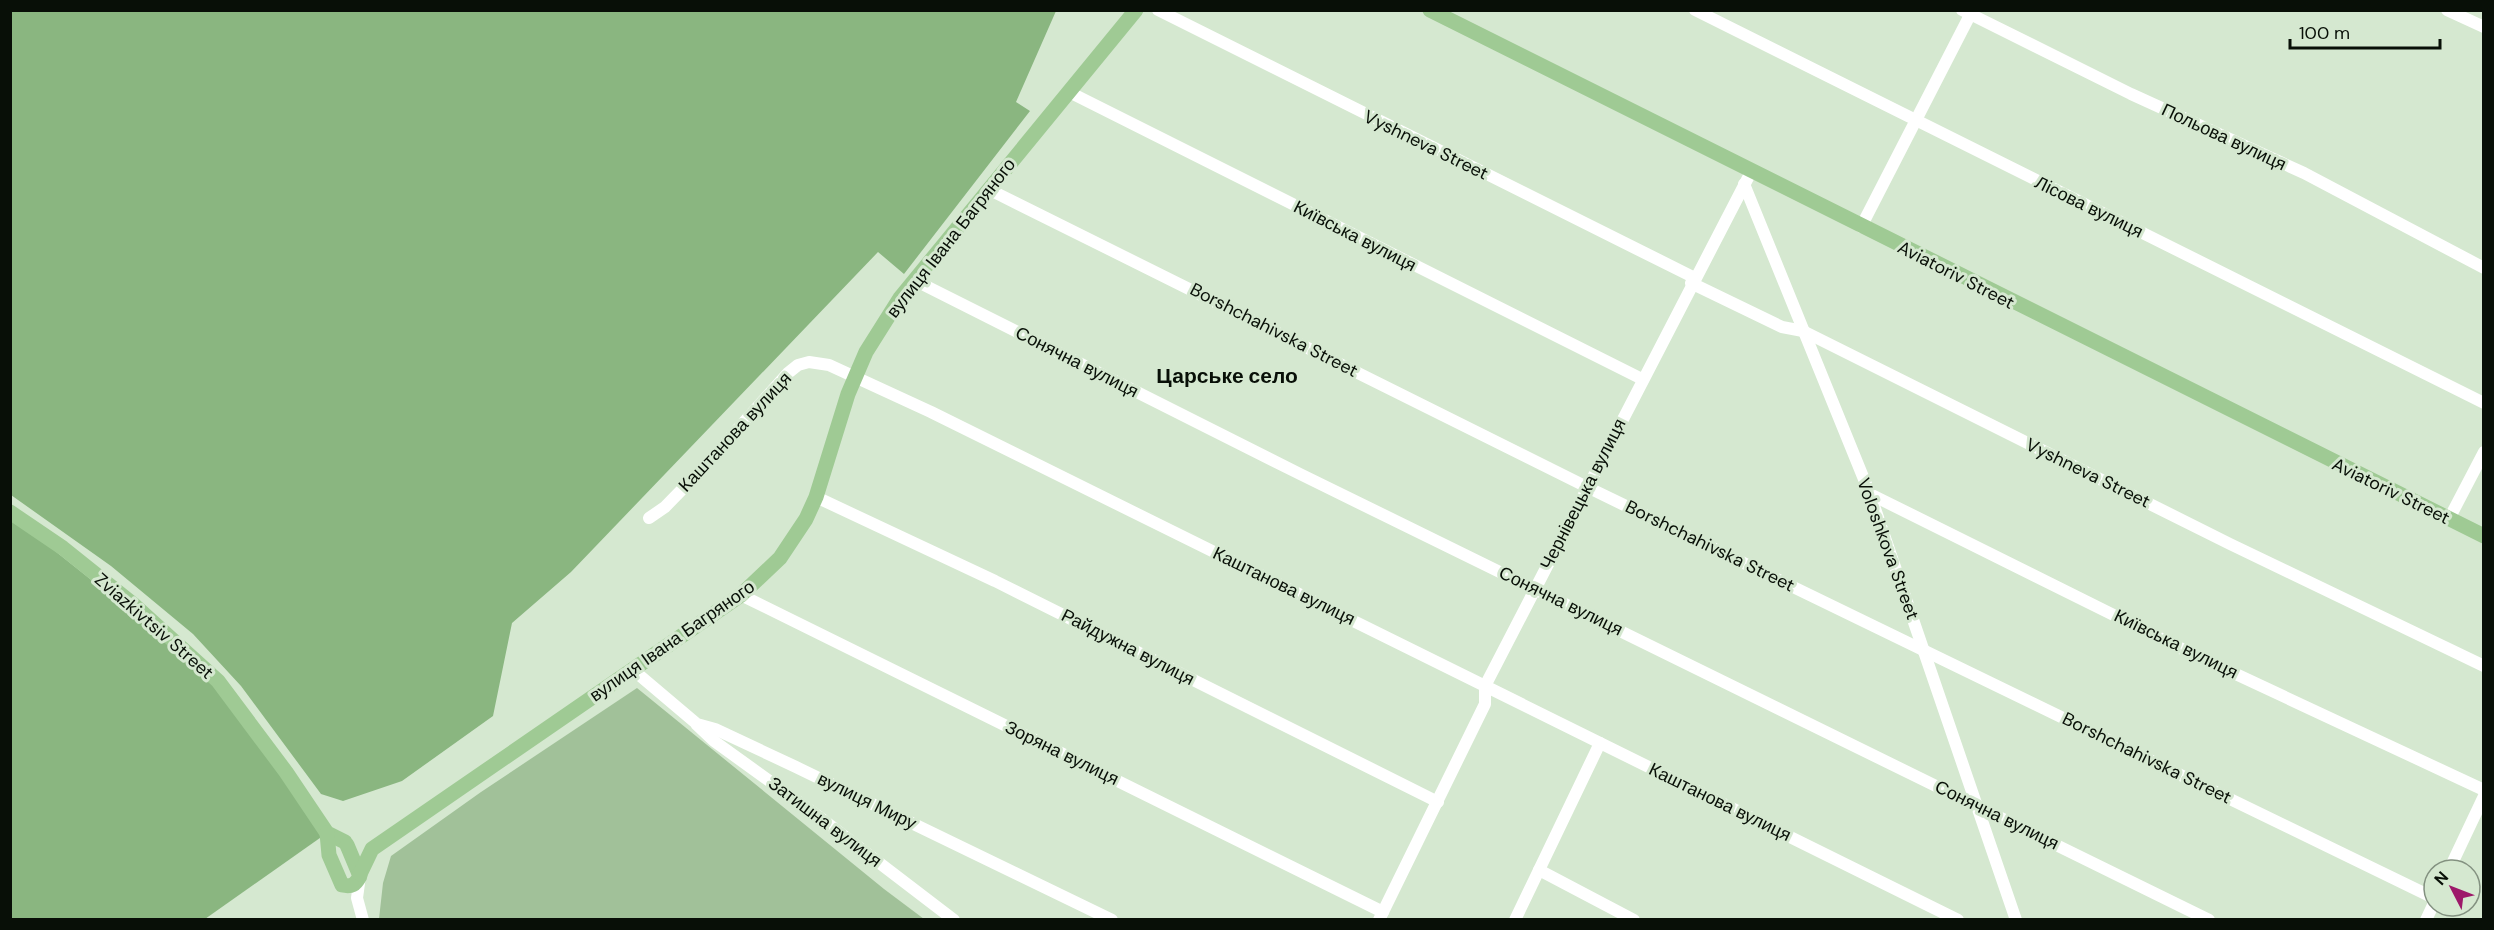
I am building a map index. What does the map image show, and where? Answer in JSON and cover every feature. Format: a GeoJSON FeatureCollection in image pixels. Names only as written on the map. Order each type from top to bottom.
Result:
{"type":"FeatureCollection","features":[{"type":"Feature","properties":{"kind":"main road","name":"вулиця Івана Багряного"},"geometry":{"type":"LineString","coordinates":[[360,875],[372,849],[741,595],[780,558],[806,519],[816,496],[856,375],[883,324],[914,280],[1136,10]]}},
{"type":"Feature","properties":{"kind":"main road","name":"Aviatoriv Street"},"geometry":{"type":"LineString","coordinates":[[1430,10],[1748,177],[1861,227],[2484,536]]}},
{"type":"Feature","properties":{"kind":"main road","name":"Zviazkivtsiv Street"},"geometry":{"type":"LineString","coordinates":[[10,512],[63,548],[133,604],[218,681],[286,772],[327,832],[346,844]]}},
{"type":"Feature","properties":{"kind":"main road"},"geometry":{"type":"LineString","coordinates":[[327,832],[328,852],[342,885],[350,887],[356,884],[360,875],[346,844]]}},
{"type":"Feature","properties":{"kind":"main road"},"geometry":{"type":"LineString","coordinates":[[328,852],[338,841],[372,849]]}},
{"type":"Feature","properties":{"kind":"street","name":"Vyshneva Street"},"geometry":{"type":"LineString","coordinates":[[1158,10],[1782,327],[1803,332],[2230,544],[2484,666]]}},
{"type":"Feature","properties":{"kind":"street","name":"Лісова вулиця"},"geometry":{"type":"LineString","coordinates":[[1695,10],[1915,122],[2484,403]]}},
{"type":"Feature","properties":{"kind":"street"},"geometry":{"type":"LineString","coordinates":[[2447,10],[2484,27]]}},
{"type":"Feature","properties":{"kind":"street"},"geometry":{"type":"LineString","coordinates":[[1861,227],[1915,122],[1966,13]]}},
{"type":"Feature","properties":{"kind":"street","name":"Польова вулиця"},"geometry":{"type":"LineString","coordinates":[[1966,13],[2131,94],[2304,173],[2484,268]]}},
{"type":"Feature","properties":{"kind":"street","name":"Київська вулиця"},"geometry":{"type":"LineString","coordinates":[[1069,92],[1642,379]]}},
{"type":"Feature","properties":{"kind":"street","name":"Чернівецька вулиця"},"geometry":{"type":"LineString","coordinates":[[1381,916],[1485,704],[1485,686],[1748,177]]}},
{"type":"Feature","properties":{"kind":"street","name":"Voloshkova Street"},"geometry":{"type":"LineString","coordinates":[[1748,177],[1803,332],[1870,494],[2016,920]]}},
{"type":"Feature","properties":{"kind":"street","name":"Borshchahivska Street"},"geometry":{"type":"LineString","coordinates":[[988,189],[1587,487],[2422,895]]}},
{"type":"Feature","properties":{"kind":"street","name":"Сонячна вулиця"},"geometry":{"type":"LineString","coordinates":[[914,280],[2209,920]]}},
{"type":"Feature","properties":{"kind":"street","name":"Каштанова вулиця"},"geometry":{"type":"LineString","coordinates":[[649,518],[673,500],[788,373],[798,365],[809,362],[829,365],[856,375],[1958,920]]}},
{"type":"Feature","properties":{"kind":"street"},"geometry":{"type":"LineString","coordinates":[[2449,519],[2484,452]]}},
{"type":"Feature","properties":{"kind":"street","name":"Київська вулиця"},"geometry":{"type":"LineString","coordinates":[[1870,494],[2180,648],[2484,790]]}},
{"type":"Feature","properties":{"kind":"street","name":"Райдужна вулиця"},"geometry":{"type":"LineString","coordinates":[[816,496],[995,580],[1438,802]]}},
{"type":"Feature","properties":{"kind":"street","name":"Зоряна вулиця"},"geometry":{"type":"LineString","coordinates":[[741,595],[1381,916]]}},
{"type":"Feature","properties":{"kind":"street","name":"вулиця Миру"},"geometry":{"type":"LineString","coordinates":[[632,669],[697,724],[715,729],[796,767],[1112,920]]}},
{"type":"Feature","properties":{"kind":"street","name":"Затишна вулиця"},"geometry":{"type":"LineString","coordinates":[[697,724],[714,741],[818,816],[954,920]]}},
{"type":"Feature","properties":{"kind":"street"},"geometry":{"type":"LineString","coordinates":[[1515,920],[1599,742]]}},
{"type":"Feature","properties":{"kind":"street"},"geometry":{"type":"LineString","coordinates":[[2455,858],[2484,796]]}},
{"type":"Feature","properties":{"kind":"street"},"geometry":{"type":"LineString","coordinates":[[1539,870],[1634,920]]}},
{"type":"Feature","properties":{"kind":"street"},"geometry":{"type":"LineString","coordinates":[[360,875],[357,898],[363,920]]}},
{"type":"Feature","properties":{"kind":"street"},"geometry":{"type":"LineString","coordinates":[[342,885],[357,898]]}},
{"type":"Feature","properties":{"kind":"green space"},"geometry":{"type":"Polygon","coordinates":[[[11,10],[1056,11],[1016,102],[1030,111],[904,274],[878,252],[571,572],[512,623],[493,716],[402,781],[343,801],[321,794],[241,686],[193,634],[111,566],[11,495],[11,10]]]}},
{"type":"Feature","properties":{"kind":"green space"},"geometry":{"type":"Polygon","coordinates":[[[10,515],[218,681],[327,833],[205,919],[11,919],[10,515]]]}},
{"type":"Feature","properties":{"kind":"green space"},"geometry":{"type":"Polygon","coordinates":[[[637,688],[924,919],[379,919],[383,883],[391,856],[481,792],[637,688]]]}},
{"type":"Feature","properties":{"kind":"district","name":"Царське село"},"geometry":{"type":"Point","coordinates":[1227,376]}}]}
